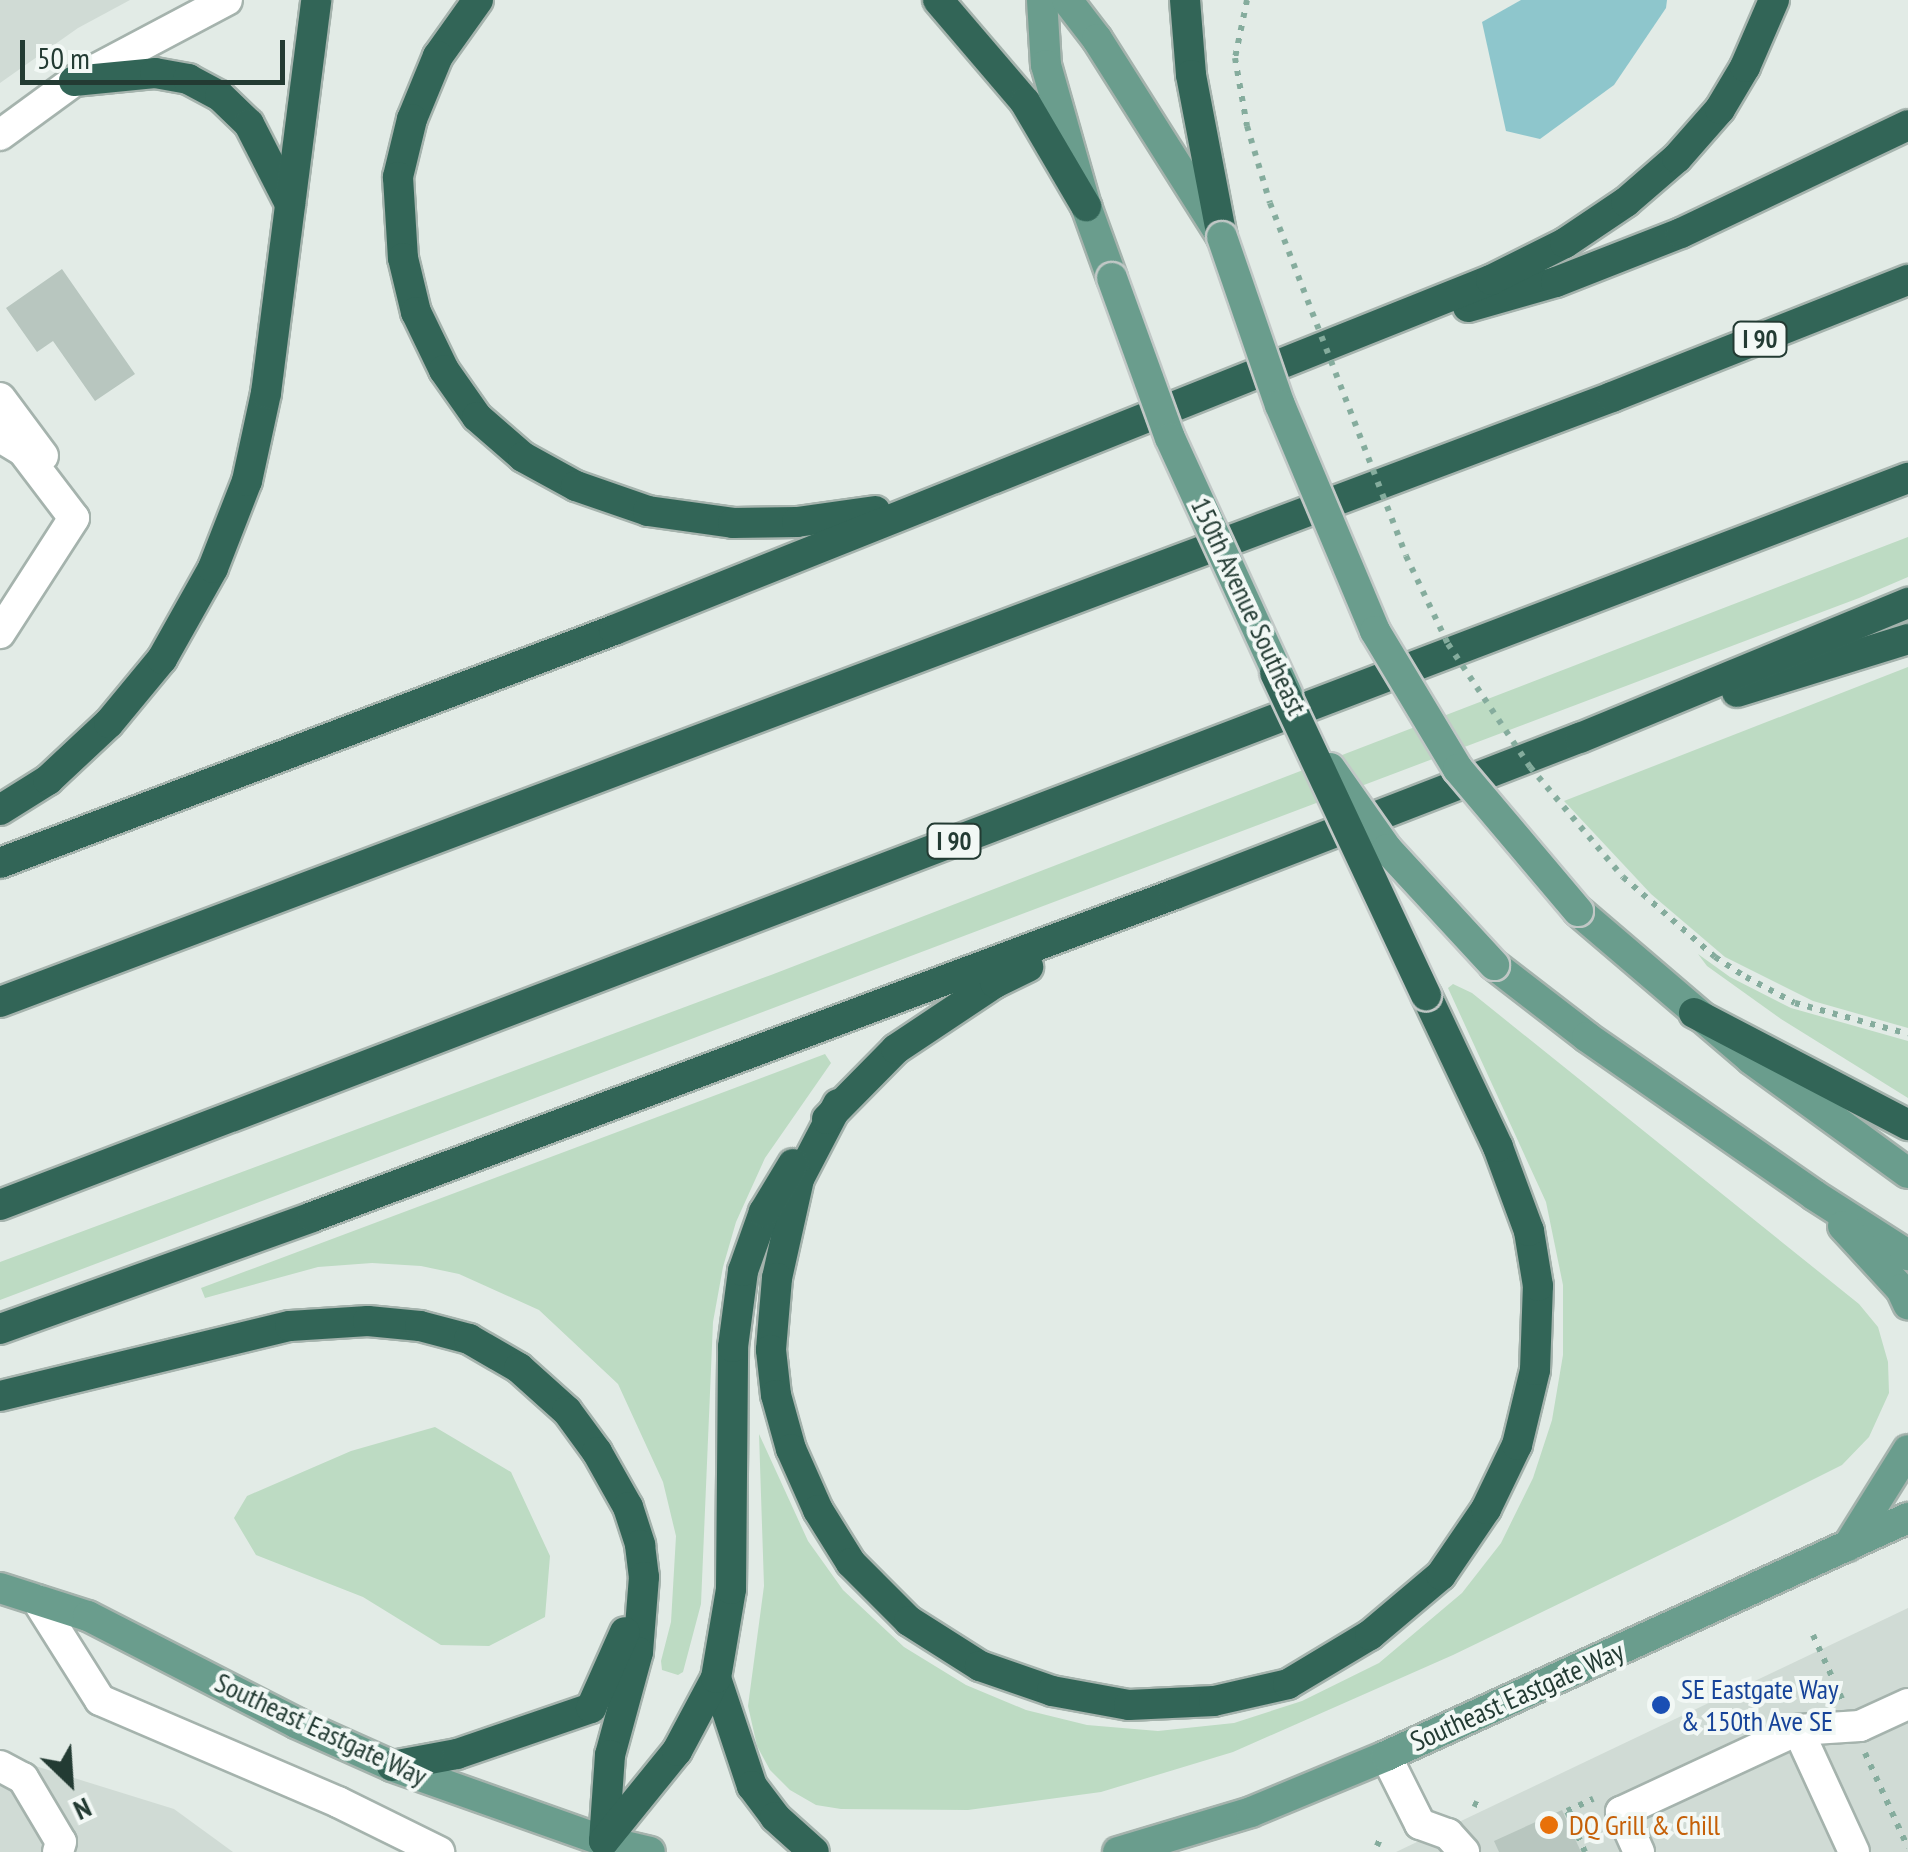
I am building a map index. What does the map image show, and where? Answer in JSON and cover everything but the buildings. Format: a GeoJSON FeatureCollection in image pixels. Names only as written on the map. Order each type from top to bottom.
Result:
{"type":"FeatureCollection","features":[{"type":"Feature","properties":{"kind":"highway"},"geometry":{"type":"LineString","coordinates":[[0,810],[48,780],[109,723],[162,659],[212,568],[247,481],[266,392],[316,0]]}},
{"type":"Feature","properties":{"kind":"highway"},"geometry":{"type":"LineString","coordinates":[[478,0],[438,56],[412,118],[398,177],[403,258],[416,312],[444,370],[477,417],[536,464],[576,486],[648,512],[733,523],[797,522],[858,516],[965,488]]}},
{"type":"Feature","properties":{"kind":"highway"},"geometry":{"type":"LineString","coordinates":[[938,0],[1025,102],[1086,206]]}},
{"type":"Feature","properties":{"kind":"highway"},"geometry":{"type":"LineString","coordinates":[[1185,0],[1191,75],[1222,237]]}},
{"type":"Feature","properties":{"kind":"highway"},"geometry":{"type":"LineString","coordinates":[[0,863],[614,630],[965,488],[1339,344],[1506,273],[1564,243],[1626,202],[1677,158],[1720,109],[1745,67],[1774,0]]}},
{"type":"Feature","properties":{"kind":"highway"},"geometry":{"type":"LineString","coordinates":[[74,81],[156,73],[188,79],[220,96],[249,124],[291,207]]}},
{"type":"Feature","properties":{"kind":"highway"},"geometry":{"type":"LineString","coordinates":[[1339,344],[1556,282],[1681,233],[1908,124]]}},
{"type":"Feature","properties":{"kind":"highway","name":"I 90"},"geometry":{"type":"LineString","coordinates":[[0,1002],[1612,397],[1908,280]]}},
{"type":"Feature","properties":{"kind":"highway"},"geometry":{"type":"LineString","coordinates":[[1612,397],[1908,296]]}},
{"type":"Feature","properties":{"kind":"highway","name":"I 90"},"geometry":{"type":"LineString","coordinates":[[0,1204],[1908,478]]}},
{"type":"Feature","properties":{"kind":"highway"},"geometry":{"type":"LineString","coordinates":[[0,1328],[312,1217],[1175,894],[1580,738],[1908,603]]}},
{"type":"Feature","properties":{"kind":"highway"},"geometry":{"type":"LineString","coordinates":[[1580,738],[1908,639]]}},
{"type":"Feature","properties":{"kind":"highway"},"geometry":{"type":"LineString","coordinates":[[838,1104],[798,1178],[777,1278],[771,1350],[776,1394],[792,1450],[818,1510],[851,1563],[909,1621],[980,1666],[1052,1691],[1129,1705],[1214,1700],[1288,1684],[1370,1635],[1441,1574],[1486,1509],[1517,1445],[1535,1370],[1538,1286],[1529,1231],[1498,1147],[1275,673]]}},
{"type":"Feature","properties":{"kind":"highway"},"geometry":{"type":"LineString","coordinates":[[601,1847],[677,1751],[716,1678],[731,1589],[733,1347],[742,1270],[764,1212],[838,1104],[896,1049],[995,983],[1175,894]]}},
{"type":"Feature","properties":{"kind":"highway"},"geometry":{"type":"LineString","coordinates":[[1694,1013],[1908,1125]]}},
{"type":"Feature","properties":{"kind":"highway"},"geometry":{"type":"LineString","coordinates":[[0,1396],[290,1326],[368,1321],[420,1326],[469,1339],[519,1368],[567,1411],[597,1452],[628,1507],[640,1545],[644,1577],[638,1652],[610,1755],[601,1847]]}},
{"type":"Feature","properties":{"kind":"highway"},"geometry":{"type":"LineString","coordinates":[[392,1766],[456,1754],[591,1708],[612,1668],[644,1577]]}},
{"type":"Feature","properties":{"kind":"highway"},"geometry":{"type":"LineString","coordinates":[[716,1678],[752,1786],[775,1817],[814,1852]]}},
{"type":"Feature","properties":{"kind":"main road","name":"150th Avenue Southeast"},"geometry":{"type":"LineString","coordinates":[[1042,0],[1046,66],[1086,206],[1170,438],[1275,673],[1338,782],[1387,849],[1494,964],[1587,1037],[1814,1195],[1908,1255]]}},
{"type":"Feature","properties":{"kind":"main road"},"geometry":{"type":"LineString","coordinates":[[1067,0],[1097,39],[1222,237],[1280,406],[1375,631],[1458,768],[1578,911],[1694,1013],[1908,1173]]}},
{"type":"Feature","properties":{"kind":"main road"},"geometry":{"type":"LineString","coordinates":[[1814,1195],[1901,1289],[1908,1304]]}},
{"type":"Feature","properties":{"kind":"main road"},"geometry":{"type":"LineString","coordinates":[[1848,1546],[1908,1450]]}},
{"type":"Feature","properties":{"kind":"main road","name":"Southeast Eastgate Way"},"geometry":{"type":"LineString","coordinates":[[1118,1852],[1251,1812],[1386,1756],[1908,1518]]}},
{"type":"Feature","properties":{"kind":"main road","name":"Southeast Eastgate Way"},"geometry":{"type":"LineString","coordinates":[[0,1588],[88,1616],[296,1723],[392,1766],[601,1847],[650,1852]]}},
{"type":"Feature","properties":{"kind":"street"},"geometry":{"type":"LineString","coordinates":[[0,135],[74,81],[227,0]]}},
{"type":"Feature","properties":{"kind":"street"},"geometry":{"type":"LineString","coordinates":[[0,398],[50,465],[56,461]]}},
{"type":"Feature","properties":{"kind":"street"},"geometry":{"type":"LineString","coordinates":[[0,437],[23,451],[74,518],[0,633]]}},
{"type":"Feature","properties":{"kind":"street"},"geometry":{"type":"LineString","coordinates":[[37,1600],[100,1700],[338,1802],[438,1852]]}},
{"type":"Feature","properties":{"kind":"street"},"geometry":{"type":"LineString","coordinates":[[1639,1852],[1621,1812],[1798,1730],[1860,1726],[1908,1704]]}},
{"type":"Feature","properties":{"kind":"street"},"geometry":{"type":"LineString","coordinates":[[1798,1730],[1854,1852]]}},
{"type":"Feature","properties":{"kind":"street"},"geometry":{"type":"LineString","coordinates":[[1386,1756],[1415,1838],[1448,1834],[1464,1852]]}},
{"type":"Feature","properties":{"kind":"street"},"geometry":{"type":"LineString","coordinates":[[0,1766],[24,1778],[61,1842],[58,1852]]}},
{"type":"Feature","properties":{"kind":"path"},"geometry":{"type":"LineString","coordinates":[[1247,0],[1235,58],[1247,126],[1270,203],[1406,556],[1448,644],[1530,767],[1622,877],[1714,957],[1796,1003],[1908,1034]]}},
{"type":"Feature","properties":{"kind":"path"},"geometry":{"type":"LineString","coordinates":[[1813,1635],[1846,1709]]}},
{"type":"Feature","properties":{"kind":"path"},"geometry":{"type":"LineString","coordinates":[[1862,1746],[1908,1848]]}},
{"type":"Feature","properties":{"kind":"path"},"geometry":{"type":"LineString","coordinates":[[1583,1850],[1567,1811],[1594,1799]]}},
{"type":"Feature","properties":{"kind":"shaded area"},"geometry":{"type":"Polygon","coordinates":[[[0,0],[130,0],[78,28],[0,83],[0,0]]]}},
{"type":"Feature","properties":{"kind":"shaded area"},"geometry":{"type":"Polygon","coordinates":[[[1908,1608],[1908,1852],[1396,1852],[1908,1608]]]}},
{"type":"Feature","properties":{"kind":"shaded area"},"geometry":{"type":"Polygon","coordinates":[[[0,1755],[174,1809],[233,1852],[0,1852],[0,1755]]]}},
{"type":"Feature","properties":{"kind":"green space"},"geometry":{"type":"Polygon","coordinates":[[[1908,537],[1908,577],[1859,598],[0,1300],[0,1262],[771,975],[1908,537]]]}},
{"type":"Feature","properties":{"kind":"green space"},"geometry":{"type":"Polygon","coordinates":[[[1908,667],[1908,1028],[1813,1001],[1725,957],[1651,894],[1564,801],[1908,667]]]}},
{"type":"Feature","properties":{"kind":"green space"},"geometry":{"type":"Polygon","coordinates":[[[1698,954],[1730,977],[1791,1008],[1908,1041],[1908,1098],[1781,1019],[1707,966],[1698,954]]]}},
{"type":"Feature","properties":{"kind":"green space"},"geometry":{"type":"Polygon","coordinates":[[[1453,984],[1472,993],[1859,1304],[1878,1327],[1888,1362],[1889,1393],[1869,1437],[1842,1465],[1730,1521],[1453,1655],[1233,1752],[1101,1792],[968,1810],[841,1809],[816,1805],[790,1790],[770,1770],[757,1746],[748,1706],[764,1586],[759,1434],[808,1541],[843,1590],[904,1647],[966,1685],[1026,1710],[1087,1725],[1158,1731],[1234,1723],[1302,1701],[1379,1663],[1462,1593],[1501,1543],[1533,1478],[1552,1420],[1563,1355],[1563,1285],[1546,1202],[1448,988],[1453,984]]]}},
{"type":"Feature","properties":{"kind":"green space"},"geometry":{"type":"Polygon","coordinates":[[[825,1054],[831,1063],[765,1158],[736,1222],[723,1267],[713,1322],[701,1604],[683,1672],[678,1675],[662,1670],[661,1661],[671,1622],[676,1536],[663,1482],[618,1384],[539,1310],[459,1274],[421,1266],[372,1263],[318,1267],[205,1298],[201,1288],[825,1054]]]}},
{"type":"Feature","properties":{"kind":"green space"},"geometry":{"type":"Polygon","coordinates":[[[435,1427],[511,1472],[550,1556],[545,1617],[489,1646],[441,1645],[363,1597],[256,1555],[234,1518],[247,1496],[351,1451],[435,1427]]]}},
{"type":"Feature","properties":{"kind":"water"},"geometry":{"type":"Polygon","coordinates":[[[1521,0],[1667,0],[1666,8],[1614,85],[1540,139],[1506,131],[1482,22],[1521,0]]]}},
{"type":"Feature","properties":{"kind":"place","name":"SE Eastgate Way & 150th Ave SE"},"geometry":{"type":"Point","coordinates":[1661,1705]}},
{"type":"Feature","properties":{"kind":"place","name":"DQ Grill & Chill"},"geometry":{"type":"Point","coordinates":[1549,1825]}}]}
